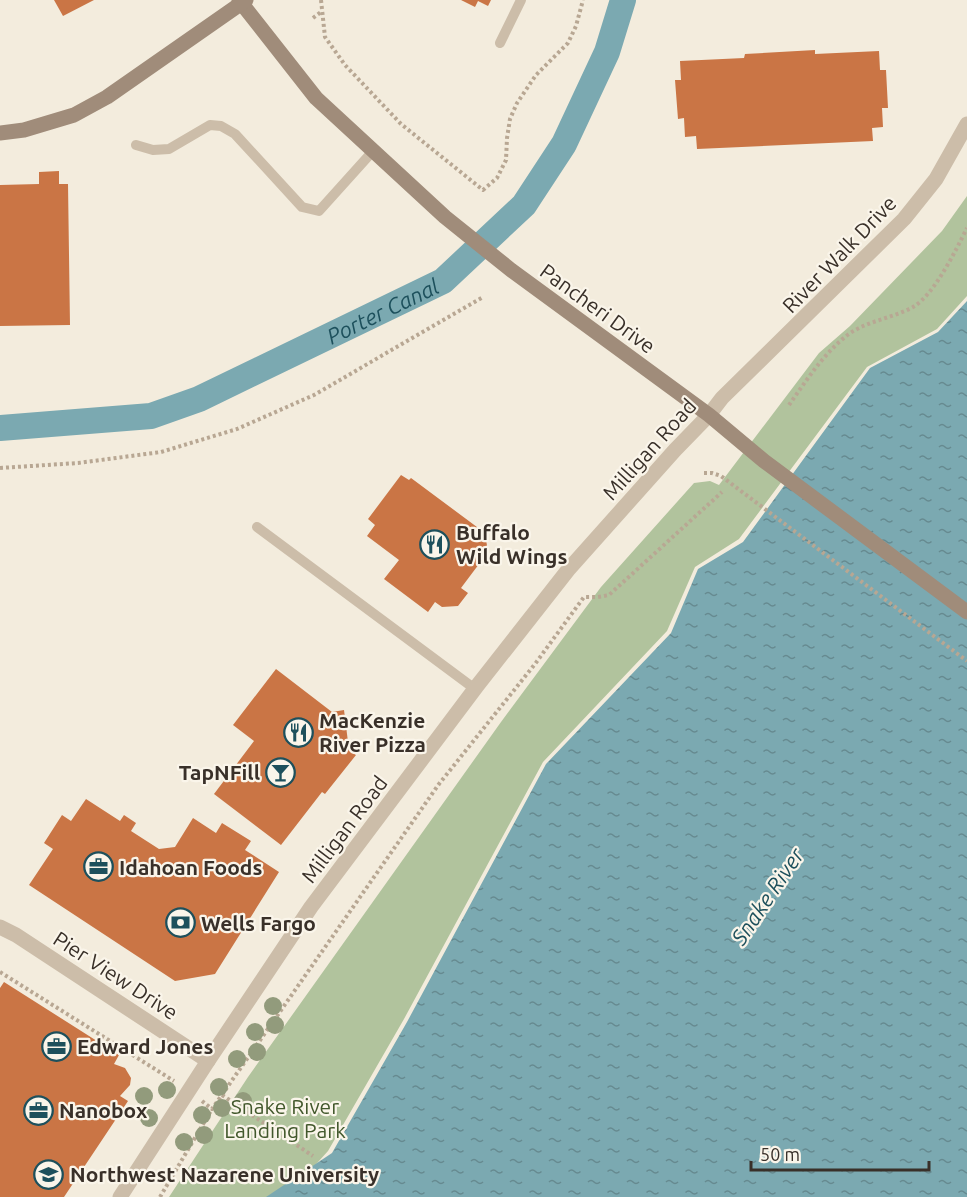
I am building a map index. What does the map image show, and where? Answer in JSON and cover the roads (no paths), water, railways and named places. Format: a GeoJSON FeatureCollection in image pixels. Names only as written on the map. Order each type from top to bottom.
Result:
{"type":"FeatureCollection","features":[{"type":"Feature","properties":{"kind":"main road"},"geometry":{"type":"LineString","coordinates":[[0,133],[24,130],[74,115],[108,97],[242,1]]}},
{"type":"Feature","properties":{"kind":"main road","name":"Pancheri Drive"},"geometry":{"type":"LineString","coordinates":[[242,1],[316,98],[445,217],[511,270],[709,415],[764,461],[967,612]]}},
{"type":"Feature","properties":{"kind":"street","name":"River Walk Drive"},"geometry":{"type":"LineString","coordinates":[[722,398],[904,219],[936,179],[967,124]]}},
{"type":"Feature","properties":{"kind":"street","name":"Milligan Road"},"geometry":{"type":"LineString","coordinates":[[120,1197],[312,907],[475,690],[568,570],[722,398]]}},
{"type":"Feature","properties":{"kind":"street","name":"Pier View Drive"},"geometry":{"type":"LineString","coordinates":[[0,927],[16,935],[208,1061]]}},
{"type":"Feature","properties":{"kind":"lane"},"geometry":{"type":"LineString","coordinates":[[500,43],[521,0]]}},
{"type":"Feature","properties":{"kind":"lane"},"geometry":{"type":"LineString","coordinates":[[136,145],[153,150],[169,149],[210,125],[221,126],[235,134],[302,207],[319,211],[373,152]]}},
{"type":"Feature","properties":{"kind":"lane"},"geometry":{"type":"LineString","coordinates":[[257,527],[475,690]]}},
{"type":"Feature","properties":{"kind":"water","name":"Snake River"},"geometry":{"type":"Polygon","coordinates":[[[967,301],[967,1197],[266,1197],[332,1153],[407,1022],[546,764],[671,633],[698,569],[743,542],[870,368],[938,332],[967,301]]]}},
{"type":"Feature","properties":{"kind":"waterway","name":"Porter Canal"},"geometry":{"type":"LineString","coordinates":[[0,428],[151,416],[199,399],[443,281],[524,205],[564,144],[607,52],[623,0]]}},
{"type":"Feature","properties":{"kind":"place","name":"Buffalo Wild Wings"},"geometry":{"type":"Point","coordinates":[435,544]}},
{"type":"Feature","properties":{"kind":"place","name":"MacKenzie River Pizza"},"geometry":{"type":"Point","coordinates":[298,732]}},
{"type":"Feature","properties":{"kind":"place","name":"TapNFill"},"geometry":{"type":"Point","coordinates":[281,772]}},
{"type":"Feature","properties":{"kind":"place","name":"Idahoan Foods"},"geometry":{"type":"Point","coordinates":[98,867]}},
{"type":"Feature","properties":{"kind":"place","name":"Wells Fargo"},"geometry":{"type":"Point","coordinates":[180,923]}},
{"type":"Feature","properties":{"kind":"place","name":"Edward Jones"},"geometry":{"type":"Point","coordinates":[56,1046]}},
{"type":"Feature","properties":{"kind":"place","name":"Nanobox"},"geometry":{"type":"Point","coordinates":[38,1110]}},
{"type":"Feature","properties":{"kind":"place","name":"Northwest Nazarene University"},"geometry":{"type":"Point","coordinates":[49,1174]}},
{"type":"Feature","properties":{"kind":"park label","name":"Snake River Landing Park"},"geometry":{"type":"Point","coordinates":[285,1118]}}]}
